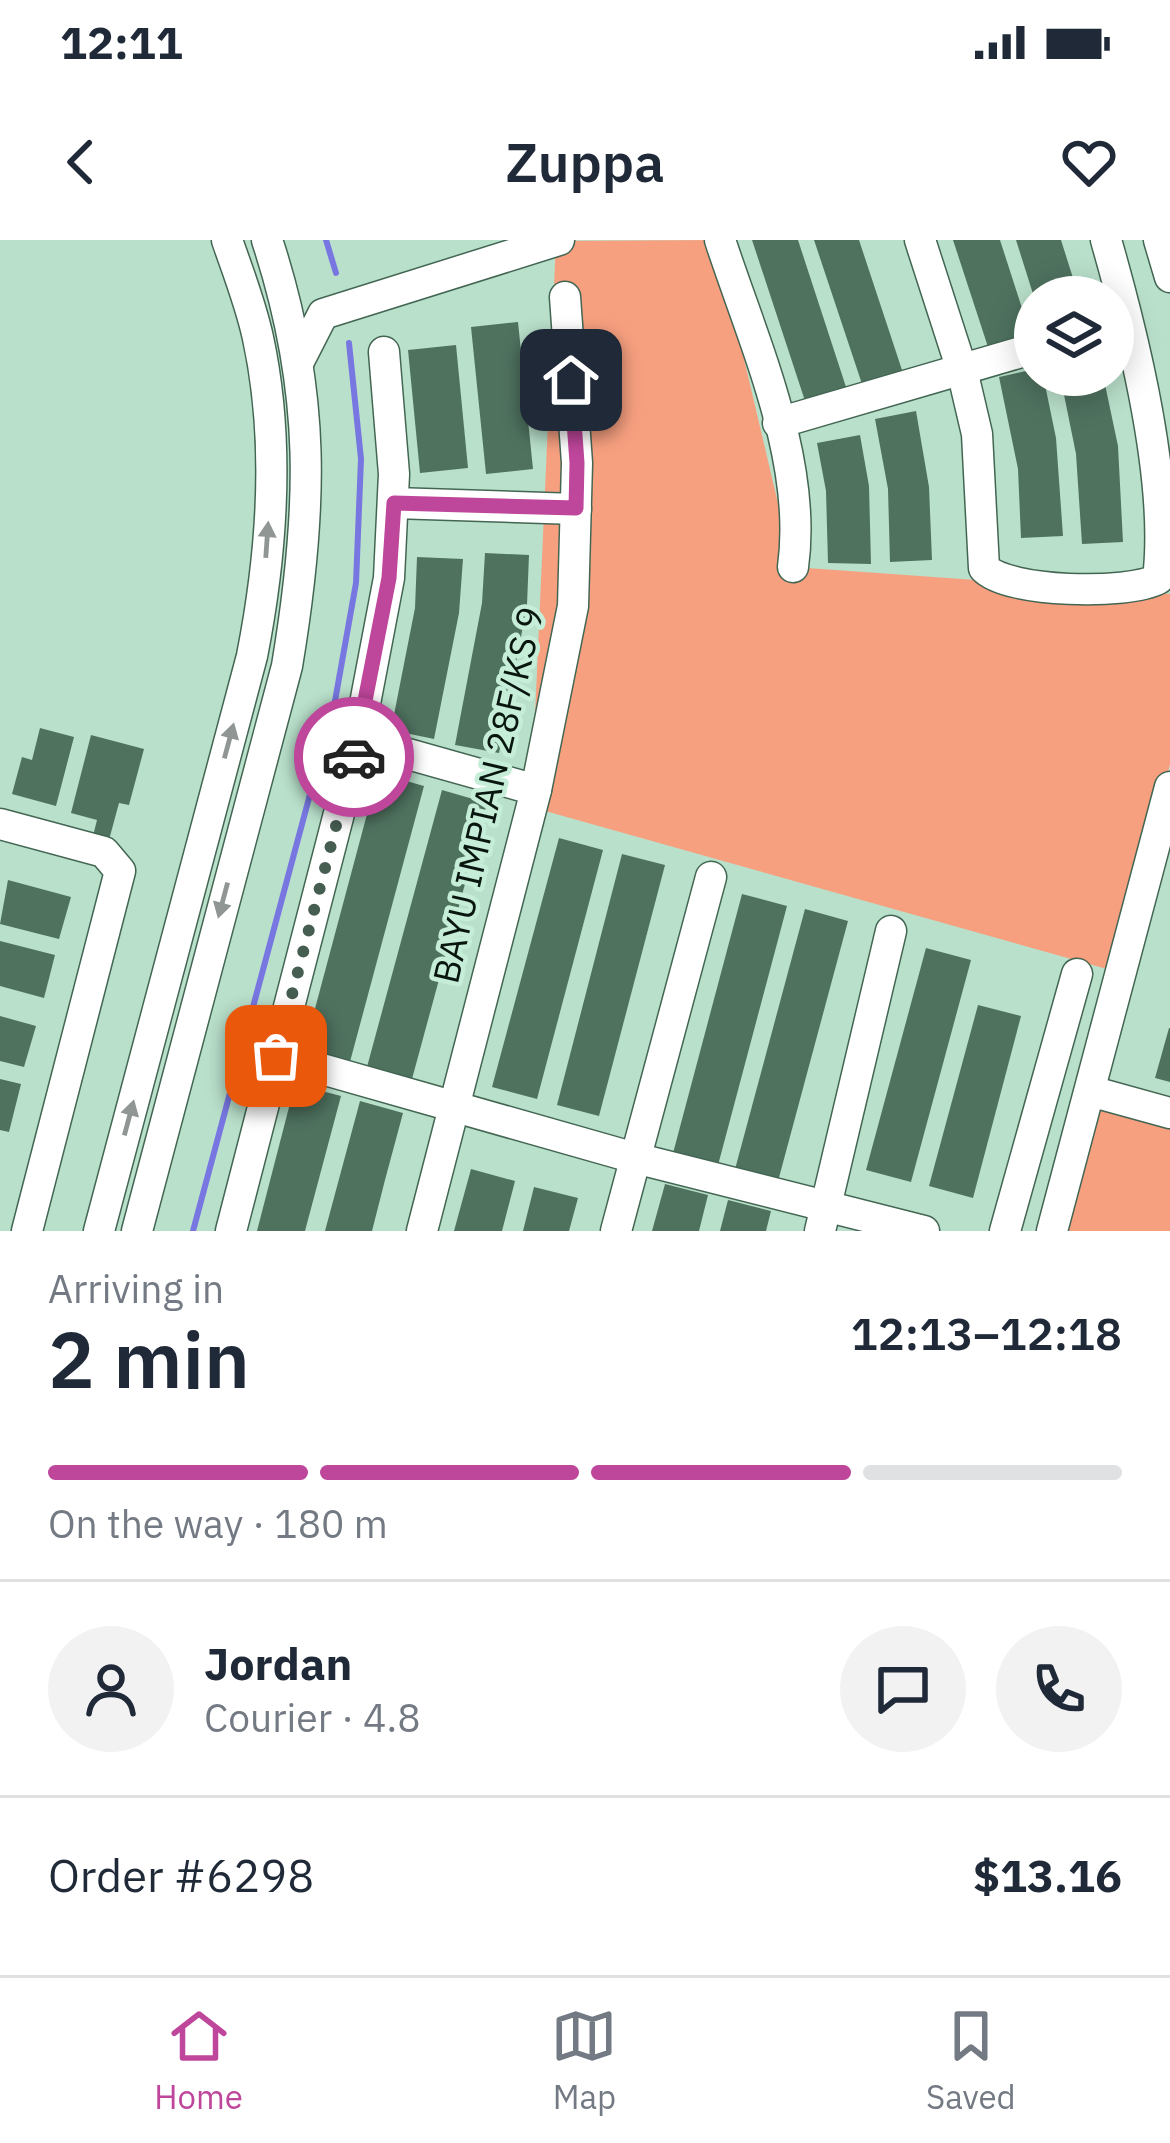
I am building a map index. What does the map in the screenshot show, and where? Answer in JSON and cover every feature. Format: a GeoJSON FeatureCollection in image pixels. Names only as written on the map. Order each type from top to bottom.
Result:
{"type":"FeatureCollection","features":[{"type":"Feature","properties":{"kind":"street"},"geometry":{"type":"LineString","coordinates":[[100,1231],[251,656],[265,571],[270,494],[259,341],[227,240]]}},
{"type":"Feature","properties":{"kind":"street"},"geometry":{"type":"LineString","coordinates":[[137,1231],[287,666],[302,574],[308,496],[299,361],[267,240]]}},
{"type":"Feature","properties":{"kind":"street"},"geometry":{"type":"LineString","coordinates":[[299,361],[323,314],[559,240]]}},
{"type":"Feature","properties":{"kind":"street"},"geometry":{"type":"LineString","coordinates":[[720,240],[778,423],[797,507],[793,567]]}},
{"type":"Feature","properties":{"kind":"street"},"geometry":{"type":"LineString","coordinates":[[920,240],[962,370],[977,434],[984,568],[992,577],[1070,588],[1148,584],[1158,578],[1163,557],[1158,455],[1146,382],[1134,353]]}},
{"type":"Feature","properties":{"kind":"street"},"geometry":{"type":"LineString","coordinates":[[1106,240],[1113,276]]}},
{"type":"Feature","properties":{"kind":"street"},"geometry":{"type":"LineString","coordinates":[[1159,240],[1170,277]]}},
{"type":"Feature","properties":{"kind":"street"},"geometry":{"type":"LineString","coordinates":[[283,288],[323,314]]}},
{"type":"Feature","properties":{"kind":"street","name":"BAYU IMPIAN 28F/KS 9"},"geometry":{"type":"LineString","coordinates":[[422,1231],[536,790],[573,606],[577,463],[565,297]]}},
{"type":"Feature","properties":{"kind":"street"},"geometry":{"type":"LineString","coordinates":[[231,1231],[358,740],[389,578],[394,503],[384,352]]}},
{"type":"Feature","properties":{"kind":"street"},"geometry":{"type":"LineString","coordinates":[[778,423],[1014,354]]}},
{"type":"Feature","properties":{"kind":"street"},"geometry":{"type":"LineString","coordinates":[[394,503],[576,508]]}},
{"type":"Feature","properties":{"kind":"street"},"geometry":{"type":"LineString","coordinates":[[251,656],[287,666]]}},
{"type":"Feature","properties":{"kind":"street"},"geometry":{"type":"LineString","coordinates":[[358,740],[536,790]]}},
{"type":"Feature","properties":{"kind":"street"},"geometry":{"type":"LineString","coordinates":[[1052,1231],[1170,787]]}},
{"type":"Feature","properties":{"kind":"street"},"geometry":{"type":"LineString","coordinates":[[0,824],[104,852],[120,872],[27,1231]]}},
{"type":"Feature","properties":{"kind":"street"},"geometry":{"type":"LineString","coordinates":[[616,1231],[711,877]]}},
{"type":"Feature","properties":{"kind":"street"},"geometry":{"type":"LineString","coordinates":[[824,1219],[891,931]]}},
{"type":"Feature","properties":{"kind":"street"},"geometry":{"type":"LineString","coordinates":[[1005,1231],[1077,974]]}},
{"type":"Feature","properties":{"kind":"street"},"geometry":{"type":"LineString","coordinates":[[276,1056],[634,1158],[824,1219],[924,1231]]}},
{"type":"Feature","properties":{"kind":"street"},"geometry":{"type":"LineString","coordinates":[[1090,1091],[1170,1113]]}},
{"type":"Feature","properties":{"kind":"shaded area"},"geometry":{"type":"Polygon","coordinates":[[[716,240],[793,567],[1170,594],[1170,764],[1121,973],[531,807],[556,241],[716,240]]]}},
{"type":"Feature","properties":{"kind":"shaded area"},"geometry":{"type":"Polygon","coordinates":[[[1090,1091],[1170,1113],[1170,1231],[1052,1231],[1090,1091]]]}},
{"type":"Feature","properties":{"kind":"building"},"geometry":{"type":"Polygon","coordinates":[[[752,240],[798,240],[847,390],[806,404],[752,240]]]}},
{"type":"Feature","properties":{"kind":"building"},"geometry":{"type":"Polygon","coordinates":[[[814,240],[859,240],[903,373],[863,387],[814,240]]]}},
{"type":"Feature","properties":{"kind":"building"},"geometry":{"type":"Polygon","coordinates":[[[953,240],[1000,240],[1014,283],[1014,338],[988,347],[953,240]]]}},
{"type":"Feature","properties":{"kind":"building"},"geometry":{"type":"Polygon","coordinates":[[[1016,240],[1061,240],[1072,276],[1027,276],[1016,240]]]}},
{"type":"Feature","properties":{"kind":"building"},"geometry":{"type":"Polygon","coordinates":[[[518,322],[533,469],[486,474],[471,327],[518,322]]]}},
{"type":"Feature","properties":{"kind":"building"},"geometry":{"type":"Polygon","coordinates":[[[456,345],[468,468],[420,473],[408,350],[456,345]]]}},
{"type":"Feature","properties":{"kind":"building"},"geometry":{"type":"Polygon","coordinates":[[[1014,374],[1014,396],[1047,396],[1056,438],[1063,536],[1021,538],[1018,469],[999,377],[1014,374]]]}},
{"type":"Feature","properties":{"kind":"building"},"geometry":{"type":"Polygon","coordinates":[[[1064,396],[1107,396],[1118,446],[1123,542],[1082,544],[1076,454],[1064,396]]]}},
{"type":"Feature","properties":{"kind":"building"},"geometry":{"type":"Polygon","coordinates":[[[916,411],[929,487],[932,560],[890,562],[888,489],[875,419],[916,411]]]}},
{"type":"Feature","properties":{"kind":"building"},"geometry":{"type":"Polygon","coordinates":[[[860,435],[869,486],[871,564],[828,563],[826,491],[817,443],[860,435]]]}},
{"type":"Feature","properties":{"kind":"building"},"geometry":{"type":"Polygon","coordinates":[[[485,553],[529,555],[527,605],[499,753],[455,745],[482,603],[485,553]]]}},
{"type":"Feature","properties":{"kind":"building"},"geometry":{"type":"Polygon","coordinates":[[[417,557],[463,559],[459,613],[434,739],[391,730],[415,608],[417,557]]]}},
{"type":"Feature","properties":{"kind":"building"},"geometry":{"type":"Polygon","coordinates":[[[40,728],[74,737],[56,806],[12,794],[22,757],[32,760],[40,728]]]}},
{"type":"Feature","properties":{"kind":"building"},"geometry":{"type":"Polygon","coordinates":[[[91,735],[144,749],[129,805],[119,803],[109,840],[93,836],[97,820],[71,813],[91,735]]]}},
{"type":"Feature","properties":{"kind":"building"},"geometry":{"type":"Polygon","coordinates":[[[378,773],[424,786],[347,1073],[301,1061],[378,773]]]}},
{"type":"Feature","properties":{"kind":"building"},"geometry":{"type":"Polygon","coordinates":[[[442,790],[487,803],[409,1090],[364,1078],[442,790]]]}},
{"type":"Feature","properties":{"kind":"building"},"geometry":{"type":"Polygon","coordinates":[[[559,838],[603,850],[537,1099],[492,1087],[559,838]]]}},
{"type":"Feature","properties":{"kind":"building"},"geometry":{"type":"Polygon","coordinates":[[[622,854],[665,865],[599,1116],[557,1105],[622,854]]]}},
{"type":"Feature","properties":{"kind":"building"},"geometry":{"type":"Polygon","coordinates":[[[8,880],[71,897],[59,939],[0,924],[8,880]]]}},
{"type":"Feature","properties":{"kind":"building"},"geometry":{"type":"Polygon","coordinates":[[[742,894],[787,906],[717,1169],[672,1157],[742,894]]]}},
{"type":"Feature","properties":{"kind":"building"},"geometry":{"type":"Polygon","coordinates":[[[805,909],[848,921],[777,1185],[734,1173],[805,909]]]}},
{"type":"Feature","properties":{"kind":"building"},"geometry":{"type":"Polygon","coordinates":[[[0,941],[55,955],[44,998],[0,986],[0,941]]]}},
{"type":"Feature","properties":{"kind":"building"},"geometry":{"type":"Polygon","coordinates":[[[926,948],[971,960],[911,1182],[866,1170],[926,948]]]}},
{"type":"Feature","properties":{"kind":"building"},"geometry":{"type":"Polygon","coordinates":[[[978,1005],[1021,1016],[973,1198],[929,1186],[978,1005]]]}},
{"type":"Feature","properties":{"kind":"building"},"geometry":{"type":"Polygon","coordinates":[[[0,1016],[36,1026],[24,1067],[0,1061],[0,1016]]]}},
{"type":"Feature","properties":{"kind":"building"},"geometry":{"type":"Polygon","coordinates":[[[1170,1028],[1170,1082],[1155,1078],[1170,1028]]]}},
{"type":"Feature","properties":{"kind":"building"},"geometry":{"type":"Polygon","coordinates":[[[0,1079],[21,1084],[9,1132],[0,1130],[0,1079]]]}},
{"type":"Feature","properties":{"kind":"building"},"geometry":{"type":"Polygon","coordinates":[[[295,1084],[341,1096],[305,1231],[257,1231],[295,1084]]]}},
{"type":"Feature","properties":{"kind":"building"},"geometry":{"type":"Polygon","coordinates":[[[360,1101],[403,1113],[372,1231],[325,1231],[360,1101]]]}},
{"type":"Feature","properties":{"kind":"building"},"geometry":{"type":"Polygon","coordinates":[[[471,1169],[515,1181],[502,1231],[454,1231],[471,1169]]]}},
{"type":"Feature","properties":{"kind":"building"},"geometry":{"type":"Polygon","coordinates":[[[665,1184],[708,1195],[699,1231],[652,1231],[665,1184]]]}},
{"type":"Feature","properties":{"kind":"building"},"geometry":{"type":"Polygon","coordinates":[[[534,1187],[578,1198],[569,1231],[523,1231],[534,1187]]]}},
{"type":"Feature","properties":{"kind":"building"},"geometry":{"type":"Polygon","coordinates":[[[728,1200],[771,1211],[766,1231],[720,1231],[728,1200]]]}},
{"type":"Feature","properties":{"kind":"waterway"},"geometry":{"type":"LineString","coordinates":[[326,240],[336,273]]}},
{"type":"Feature","properties":{"kind":"waterway"},"geometry":{"type":"LineString","coordinates":[[193,1231],[335,701],[356,583],[361,459],[349,343]]}},
{"type":"Feature","properties":{"kind":"way so far"},"geometry":{"type":"LineString","coordinates":[[276,1056],[354,757]]}},
{"type":"Feature","properties":{"kind":"route"},"geometry":{"type":"LineString","coordinates":[[354,757],[389,578],[394,503],[576,508],[571,380]]}}]}
